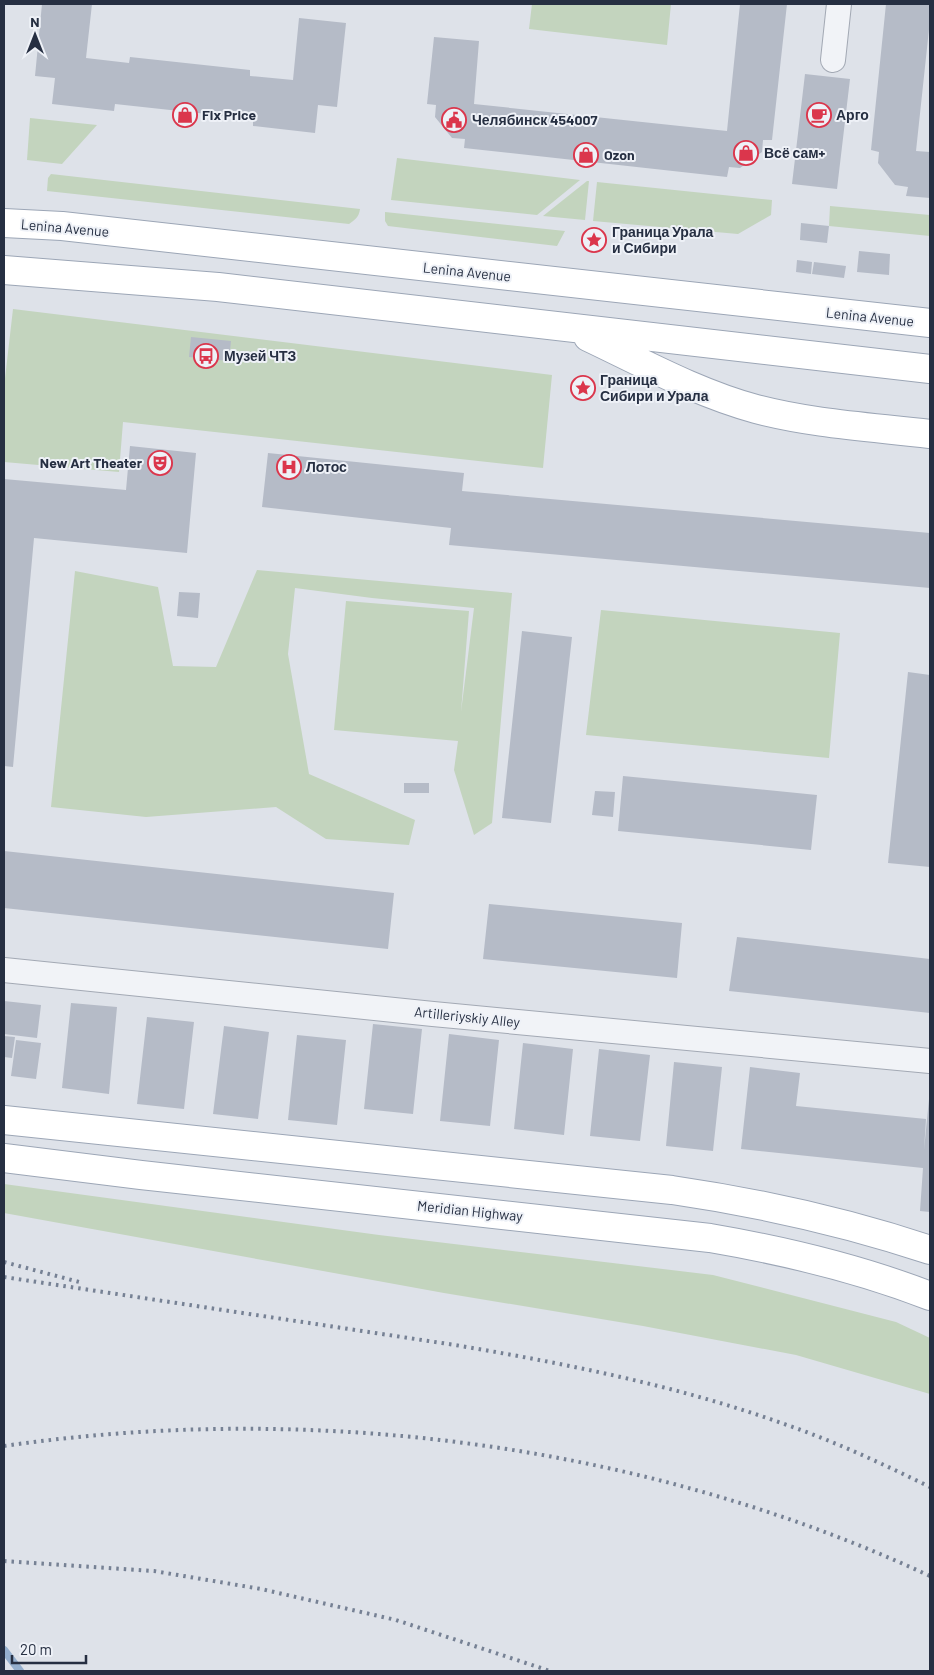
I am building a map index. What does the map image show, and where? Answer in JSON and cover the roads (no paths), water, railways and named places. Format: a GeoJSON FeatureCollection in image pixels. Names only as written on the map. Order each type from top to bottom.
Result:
{"type":"FeatureCollection","features":[{"type":"Feature","properties":{"kind":"main road","name":"Lenina Avenue"},"geometry":{"type":"LineString","coordinates":[[4,223],[62,226],[930,324]]}},
{"type":"Feature","properties":{"kind":"main road"},"geometry":{"type":"LineString","coordinates":[[4,270],[218,287],[930,369]]}},
{"type":"Feature","properties":{"kind":"main road"},"geometry":{"type":"LineString","coordinates":[[568,327],[699,390],[756,409],[801,419],[930,434]]}},
{"type":"Feature","properties":{"kind":"main road"},"geometry":{"type":"LineString","coordinates":[[4,1107],[33,1123]]}},
{"type":"Feature","properties":{"kind":"main road"},"geometry":{"type":"LineString","coordinates":[[4,1120],[672,1190],[790,1210],[842,1223],[930,1250]]}},
{"type":"Feature","properties":{"kind":"main road","name":"Meridian Highway"},"geometry":{"type":"LineString","coordinates":[[4,1158],[710,1238],[753,1245],[839,1265],[930,1296]]}},
{"type":"Feature","properties":{"kind":"street"},"geometry":{"type":"LineString","coordinates":[[833,60],[838,4]]}},
{"type":"Feature","properties":{"kind":"street","name":"Artilleriyskiy Alley"},"geometry":{"type":"LineString","coordinates":[[4,970],[433,1014],[930,1061]]}},
{"type":"Feature","properties":{"kind":"waterway"},"geometry":{"type":"LineString","coordinates":[[4,1650],[20,1671]]}},
{"type":"Feature","properties":{"kind":"railway"},"geometry":{"type":"LineString","coordinates":[[4,1262],[83,1283]]}},
{"type":"Feature","properties":{"kind":"railway"},"geometry":{"type":"LineString","coordinates":[[4,1277],[455,1345],[581,1368],[664,1388],[746,1411],[823,1439],[930,1487]]}},
{"type":"Feature","properties":{"kind":"railway"},"geometry":{"type":"LineString","coordinates":[[4,1446],[121,1433],[240,1429],[359,1433],[477,1445],[594,1465],[709,1494],[821,1531],[930,1576]]}},
{"type":"Feature","properties":{"kind":"railway"},"geometry":{"type":"LineString","coordinates":[[4,1561],[154,1571],[261,1589],[396,1620],[550,1671]]}},
{"type":"Feature","properties":{"kind":"place","name":"Fix Price"},"geometry":{"type":"Point","coordinates":[185,115]}},
{"type":"Feature","properties":{"kind":"place","name":"Арго"},"geometry":{"type":"Point","coordinates":[819,115]}},
{"type":"Feature","properties":{"kind":"place","name":"Челябинск 454007"},"geometry":{"type":"Point","coordinates":[454,120]}},
{"type":"Feature","properties":{"kind":"place","name":"Всё сам+"},"geometry":{"type":"Point","coordinates":[746,153]}},
{"type":"Feature","properties":{"kind":"place","name":"Ozon"},"geometry":{"type":"Point","coordinates":[586,155]}},
{"type":"Feature","properties":{"kind":"place","name":"Граница Урала и Сибири"},"geometry":{"type":"Point","coordinates":[594,240]}},
{"type":"Feature","properties":{"kind":"place","name":"Музей ЧТЗ"},"geometry":{"type":"Point","coordinates":[206,356]}},
{"type":"Feature","properties":{"kind":"place","name":"Граница Сибири и Урала"},"geometry":{"type":"Point","coordinates":[583,388]}},
{"type":"Feature","properties":{"kind":"place","name":"New Art Theater"},"geometry":{"type":"Point","coordinates":[160,463]}},
{"type":"Feature","properties":{"kind":"place","name":"Лотос"},"geometry":{"type":"Point","coordinates":[289,467]}}]}
